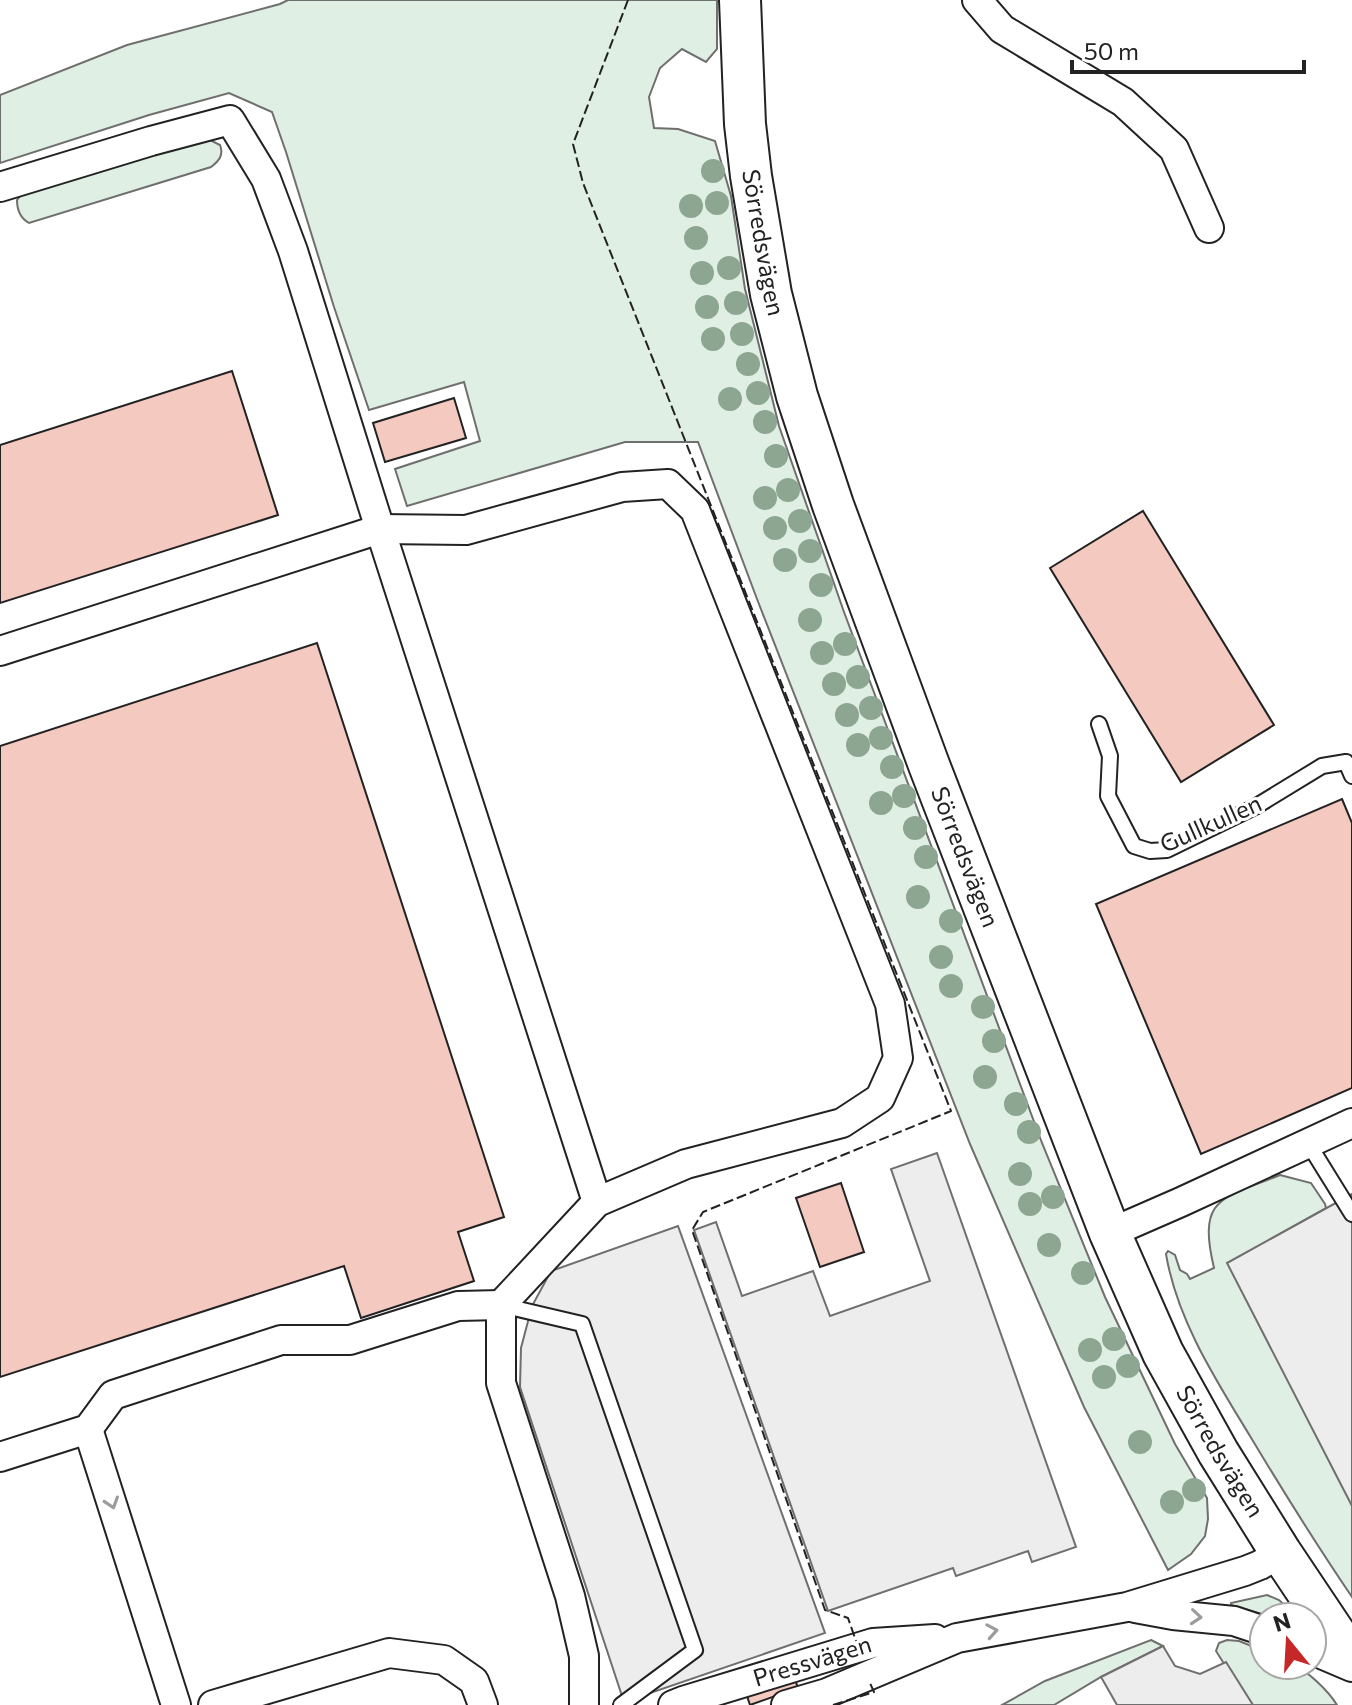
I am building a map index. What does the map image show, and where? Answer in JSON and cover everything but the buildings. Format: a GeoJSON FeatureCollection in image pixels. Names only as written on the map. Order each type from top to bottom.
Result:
{"type":"FeatureCollection","features":[{"type":"Feature","properties":{"kind":"street","name":"Sörredsvägen"},"geometry":{"type":"LineString","coordinates":[[740,0],[744,109],[751,176],[771,294],[797,396],[833,505],[924,751],[1110,1233],[1163,1353],[1218,1452],[1352,1659]]}},
{"type":"Feature","properties":{"kind":"street"},"geometry":{"type":"LineString","coordinates":[[977,0],[1002,29],[1123,102],[1174,149],[1209,228]]}},
{"type":"Feature","properties":{"kind":"street"},"geometry":{"type":"LineString","coordinates":[[0,187],[230,120],[266,179],[293,251],[597,1202]]}},
{"type":"Feature","properties":{"kind":"street"},"geometry":{"type":"LineString","coordinates":[[0,651],[380,529],[466,530],[622,487],[668,484],[695,510],[890,1004],[898,1058],[880,1098],[842,1123],[686,1164],[597,1202],[501,1305],[501,1383],[570,1596],[584,1656],[584,1705]]}},
{"type":"Feature","properties":{"kind":"street"},"geometry":{"type":"LineString","coordinates":[[1110,1233],[1352,1123]]}},
{"type":"Feature","properties":{"kind":"street"},"geometry":{"type":"LineString","coordinates":[[0,1457],[88,1429],[113,1395],[281,1340],[350,1340],[458,1306],[501,1305]]}},
{"type":"Feature","properties":{"kind":"street"},"geometry":{"type":"LineString","coordinates":[[88,1429],[176,1705]]}},
{"type":"Feature","properties":{"kind":"street","name":"Pressvägen"},"geometry":{"type":"LineString","coordinates":[[673,1705],[873,1643],[957,1638],[1127,1607],[1245,1571],[1281,1553]]}},
{"type":"Feature","properties":{"kind":"street","name":"Pressvägen"},"geometry":{"type":"LineString","coordinates":[[1127,1607],[1234,1621],[1248,1626]]}},
{"type":"Feature","properties":{"kind":"street","name":"Pressvägen"},"geometry":{"type":"LineString","coordinates":[[786,1705],[827,1693],[957,1638]]}},
{"type":"Feature","properties":{"kind":"street"},"geometry":{"type":"LineString","coordinates":[[213,1705],[389,1653],[444,1660],[474,1681],[483,1705]]}},
{"type":"Feature","properties":{"kind":"street"},"geometry":{"type":"LineString","coordinates":[[1328,1657],[1352,1667]]}},
{"type":"Feature","properties":{"kind":"lane","name":"Gullkullen"},"geometry":{"type":"LineString","coordinates":[[1099,724],[1110,756],[1108,796],[1134,846],[1150,851],[1167,850],[1255,807],[1322,766],[1346,762],[1352,776]]}},
{"type":"Feature","properties":{"kind":"lane"},"geometry":{"type":"LineString","coordinates":[[1308,1143],[1352,1214]]}},
{"type":"Feature","properties":{"kind":"lane"},"geometry":{"type":"LineString","coordinates":[[501,1305],[582,1324],[695,1650],[621,1705]]}},
{"type":"Feature","properties":{"kind":"green space"},"geometry":{"type":"Polygon","coordinates":[[[288,0],[717,0],[717,49],[706,62],[682,49],[660,68],[649,97],[654,128],[678,129],[715,141],[731,196],[745,289],[779,426],[844,612],[1042,1143],[1105,1297],[1175,1444],[1207,1498],[1205,1536],[1191,1554],[1168,1570],[1084,1407],[970,1144],[698,442],[625,442],[407,506],[395,469],[480,441],[464,382],[369,410],[272,112],[229,93],[0,163],[0,95],[127,45],[288,0]]]}},
{"type":"Feature","properties":{"kind":"green space"},"geometry":{"type":"Polygon","coordinates":[[[197,140],[210,140],[220,145],[220,158],[211,167],[29,223],[20,213],[17,200],[21,195],[197,140]]]}},
{"type":"Feature","properties":{"kind":"green space"},"geometry":{"type":"Polygon","coordinates":[[[1280,1175],[1311,1183],[1326,1208],[1229,1263],[1352,1503],[1352,1597],[1211,1371],[1188,1326],[1166,1254],[1168,1251],[1175,1255],[1180,1270],[1190,1279],[1214,1268],[1209,1226],[1212,1213],[1229,1196],[1280,1175]]]}},
{"type":"Feature","properties":{"kind":"green space"},"geometry":{"type":"Polygon","coordinates":[[[1267,1595],[1280,1601],[1248,1601],[1248,1610],[1231,1603],[1267,1595]]]}},
{"type":"Feature","properties":{"kind":"green space"},"geometry":{"type":"Polygon","coordinates":[[[1151,1640],[1163,1646],[1054,1705],[1002,1705],[1045,1681],[1151,1640]]]}},
{"type":"Feature","properties":{"kind":"green space"},"geometry":{"type":"Polygon","coordinates":[[[1227,1640],[1248,1645],[1248,1681],[1316,1681],[1337,1705],[1250,1705],[1216,1651],[1219,1643],[1227,1640]]]}},
{"type":"Feature","properties":{"kind":"shaded area"},"geometry":{"type":"Polygon","coordinates":[[[937,1153],[1076,1547],[1032,1562],[1028,1551],[956,1576],[953,1568],[828,1611],[694,1230],[716,1222],[742,1296],[813,1271],[830,1316],[930,1281],[891,1169],[937,1153]]]}},
{"type":"Feature","properties":{"kind":"shaded area"},"geometry":{"type":"Polygon","coordinates":[[[1352,1194],[1352,1506],[1227,1263],[1352,1194]]]}},
{"type":"Feature","properties":{"kind":"shaded area"},"geometry":{"type":"Polygon","coordinates":[[[678,1226],[825,1633],[624,1702],[520,1387],[521,1348],[532,1306],[551,1271],[678,1226]]]}},
{"type":"Feature","properties":{"kind":"shaded area"},"geometry":{"type":"Polygon","coordinates":[[[1163,1646],[1175,1666],[1200,1674],[1226,1662],[1253,1705],[1117,1705],[1101,1677],[1163,1646]]]}},
{"type":"Feature","properties":{"kind":"fence"},"geometry":{"type":"LineString","coordinates":[[628,0],[573,144],[583,183],[951,1111],[703,1212],[692,1230],[825,1610],[848,1618],[856,1641]]}},
{"type":"Feature","properties":{"kind":"fence"},"geometry":{"type":"LineString","coordinates":[[833,1705],[874,1692],[870,1683]]}}]}
